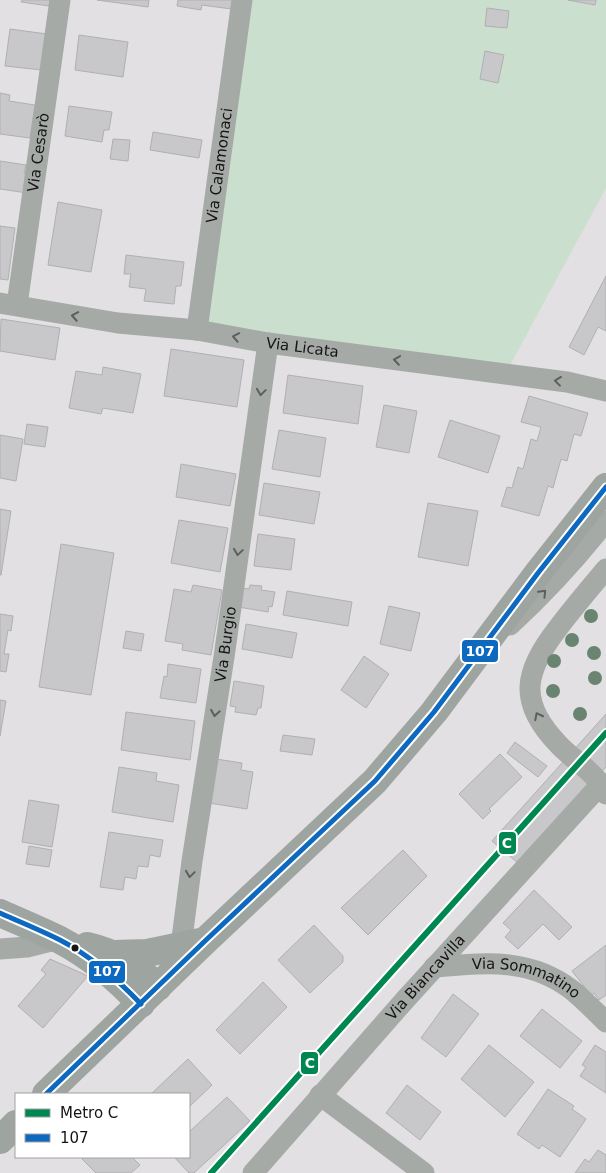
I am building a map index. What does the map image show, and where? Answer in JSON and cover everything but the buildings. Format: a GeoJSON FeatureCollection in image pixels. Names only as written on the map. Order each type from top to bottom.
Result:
{"type":"FeatureCollection","features":[{"type":"Feature","properties":{"kind":"main road"},"geometry":{"type":"LineString","coordinates":[[47,1093],[150,995],[193,943],[371,785],[410,742],[538,573],[606,487]]}},
{"type":"Feature","properties":{"kind":"main road"},"geometry":{"type":"LineString","coordinates":[[0,913],[59,939],[114,954],[147,953],[193,943]]}},
{"type":"Feature","properties":{"kind":"main road"},"geometry":{"type":"LineString","coordinates":[[59,939],[94,962],[125,987],[150,995]]}},
{"type":"Feature","properties":{"kind":"main road"},"geometry":{"type":"LineString","coordinates":[[114,954],[138,970],[150,995]]}},
{"type":"Feature","properties":{"kind":"main road"},"geometry":{"type":"LineString","coordinates":[[0,1140],[15,1125]]}},
{"type":"Feature","properties":{"kind":"street","name":"Via Cesarò"},"geometry":{"type":"LineString","coordinates":[[9,304],[60,0]]}},
{"type":"Feature","properties":{"kind":"street","name":"Via Calamonaci"},"geometry":{"type":"LineString","coordinates":[[197,330],[242,0]]}},
{"type":"Feature","properties":{"kind":"street","name":"Via Licata"},"geometry":{"type":"LineString","coordinates":[[9,304],[118,323],[197,330],[268,343],[567,382],[606,391]]}},
{"type":"Feature","properties":{"kind":"street","name":"Via Burgio"},"geometry":{"type":"LineString","coordinates":[[193,943],[192,861],[224,657],[268,343]]}},
{"type":"Feature","properties":{"kind":"street"},"geometry":{"type":"LineString","coordinates":[[481,650],[555,581],[606,521]]}},
{"type":"Feature","properties":{"kind":"street","name":"Via Biancavilla"},"geometry":{"type":"LineString","coordinates":[[253,1173],[434,967],[604,788],[549,734],[535,713],[530,693],[531,672],[547,642],[606,569]]}},
{"type":"Feature","properties":{"kind":"street"},"geometry":{"type":"LineString","coordinates":[[0,949],[27,947],[59,939]]}},
{"type":"Feature","properties":{"kind":"street","name":"Via Sommatino"},"geometry":{"type":"LineString","coordinates":[[434,967],[490,963],[513,964],[531,968],[567,986],[606,1022]]}},
{"type":"Feature","properties":{"kind":"street"},"geometry":{"type":"LineString","coordinates":[[320,1095],[424,1173]]}},
{"type":"Feature","properties":{"kind":"green space"},"geometry":{"type":"Polygon","coordinates":[[[250,0],[606,0],[606,188],[508,369],[207,323],[250,0]]]}},
{"type":"Feature","properties":{"kind":"metro line","name":"C"},"geometry":{"type":"LineString","coordinates":[[211,1173],[606,733]]}},
{"type":"Feature","properties":{"kind":"transit line","name":"107"},"geometry":{"type":"LineString","coordinates":[[47,1093],[375,781],[434,712],[538,573],[606,487]]}},
{"type":"Feature","properties":{"kind":"transit line","name":"107"},"geometry":{"type":"LineString","coordinates":[[0,913],[38,929],[82,953],[113,977],[141,1004]]}}]}
